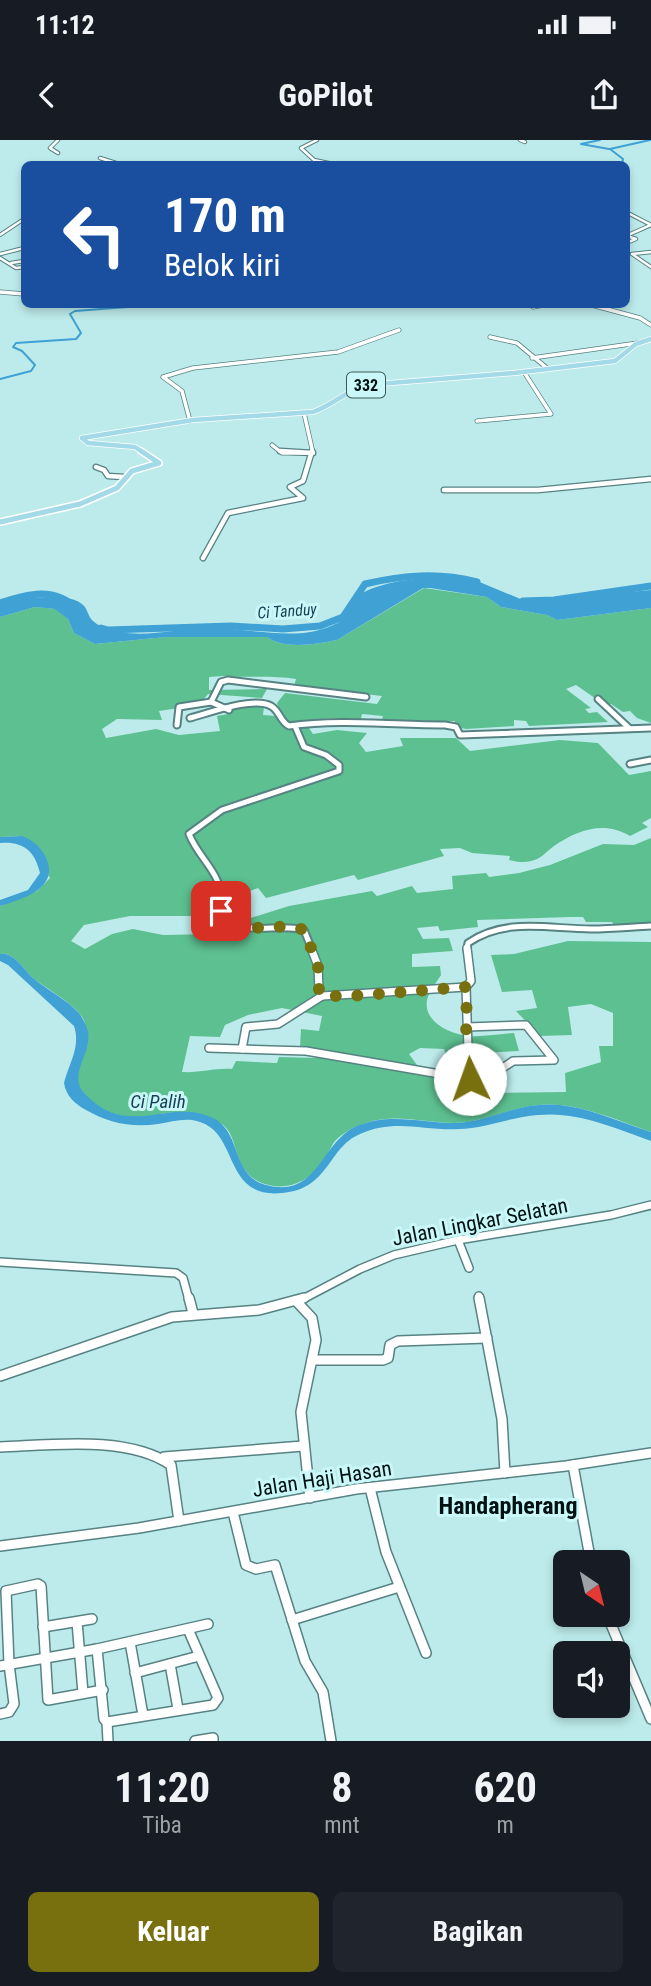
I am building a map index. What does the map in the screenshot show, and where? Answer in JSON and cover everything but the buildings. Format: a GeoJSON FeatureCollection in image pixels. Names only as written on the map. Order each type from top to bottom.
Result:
{"type":"FeatureCollection","features":[{"type":"Feature","properties":{"kind":"main road","name":"332"},"geometry":{"type":"LineString","coordinates":[[0,522],[80,504],[117,488],[132,471],[159,462],[135,447],[88,443],[82,438],[90,435],[190,421],[304,413],[331,406],[350,390],[366,385],[524,372],[618,360],[638,343],[651,339]]}},
{"type":"Feature","properties":{"kind":"street"},"geometry":{"type":"LineString","coordinates":[[58,140],[50,149],[58,153]]}},
{"type":"Feature","properties":{"kind":"street"},"geometry":{"type":"LineString","coordinates":[[317,140],[302,148],[314,160],[319,161]]}},
{"type":"Feature","properties":{"kind":"street"},"geometry":{"type":"LineString","coordinates":[[520,140],[525,142]]}},
{"type":"Feature","properties":{"kind":"street"},"geometry":{"type":"LineString","coordinates":[[100,158],[110,161]]}},
{"type":"Feature","properties":{"kind":"street"},"geometry":{"type":"LineString","coordinates":[[630,214],[651,225]]}},
{"type":"Feature","properties":{"kind":"street"},"geometry":{"type":"LineString","coordinates":[[0,235],[21,221]]}},
{"type":"Feature","properties":{"kind":"street"},"geometry":{"type":"LineString","coordinates":[[630,235],[651,225]]}},
{"type":"Feature","properties":{"kind":"street"},"geometry":{"type":"LineString","coordinates":[[0,228],[8,228]]}},
{"type":"Feature","properties":{"kind":"street"},"geometry":{"type":"LineString","coordinates":[[0,256],[21,249]]}},
{"type":"Feature","properties":{"kind":"street"},"geometry":{"type":"LineString","coordinates":[[630,250],[651,267]]}},
{"type":"Feature","properties":{"kind":"street"},"geometry":{"type":"LineString","coordinates":[[633,253],[651,252]]}},
{"type":"Feature","properties":{"kind":"street"},"geometry":{"type":"LineString","coordinates":[[0,256],[16,268],[21,267]]}},
{"type":"Feature","properties":{"kind":"street"},"geometry":{"type":"LineString","coordinates":[[9,263],[21,261]]}},
{"type":"Feature","properties":{"kind":"street"},"geometry":{"type":"LineString","coordinates":[[0,292],[21,294]]}},
{"type":"Feature","properties":{"kind":"street"},"geometry":{"type":"LineString","coordinates":[[603,308],[640,318],[651,325]]}},
{"type":"Feature","properties":{"kind":"street"},"geometry":{"type":"LineString","coordinates":[[190,421],[182,391],[163,377],[193,368],[330,353],[399,330]]}},
{"type":"Feature","properties":{"kind":"street"},"geometry":{"type":"LineString","coordinates":[[490,337],[517,343],[548,369]]}},
{"type":"Feature","properties":{"kind":"street"},"geometry":{"type":"LineString","coordinates":[[532,358],[638,343]]}},
{"type":"Feature","properties":{"kind":"street"},"geometry":{"type":"LineString","coordinates":[[330,353],[335,358]]}},
{"type":"Feature","properties":{"kind":"street"},"geometry":{"type":"LineString","coordinates":[[477,421],[552,413],[524,372]]}},
{"type":"Feature","properties":{"kind":"street"},"geometry":{"type":"LineString","coordinates":[[203,558],[228,513],[303,498],[290,487],[303,481],[313,453],[304,413]]}},
{"type":"Feature","properties":{"kind":"street"},"geometry":{"type":"LineString","coordinates":[[272,445],[282,453],[313,453]]}},
{"type":"Feature","properties":{"kind":"street"},"geometry":{"type":"LineString","coordinates":[[96,467],[104,470],[108,477],[124,477]]}},
{"type":"Feature","properties":{"kind":"street"},"geometry":{"type":"LineString","coordinates":[[444,490],[538,490],[651,479]]}},
{"type":"Feature","properties":{"kind":"street"},"geometry":{"type":"LineString","coordinates":[[211,702],[221,682],[228,681],[289,686],[366,698]]}},
{"type":"Feature","properties":{"kind":"street"},"geometry":{"type":"LineString","coordinates":[[598,699],[629,728]]}},
{"type":"Feature","properties":{"kind":"street"},"geometry":{"type":"LineString","coordinates":[[177,725],[179,707],[211,702],[229,709]]}},
{"type":"Feature","properties":{"kind":"street"},"geometry":{"type":"LineString","coordinates":[[190,718],[242,704],[266,704],[274,707],[284,724],[295,726],[324,721],[370,725],[445,724],[456,727],[460,735],[651,728]]}},
{"type":"Feature","properties":{"kind":"street"},"geometry":{"type":"LineString","coordinates":[[295,726],[303,746],[331,758],[339,765],[339,771],[230,807],[189,834],[199,856],[220,882],[223,891],[221,911],[230,923],[242,927],[289,926],[304,930],[318,966],[319,991],[322,996]]}},
{"type":"Feature","properties":{"kind":"street"},"geometry":{"type":"LineString","coordinates":[[629,764],[651,760]]}},
{"type":"Feature","properties":{"kind":"street"},"geometry":{"type":"LineString","coordinates":[[470,1079],[465,1058],[468,1042],[466,987],[471,981],[466,948],[468,943],[483,932],[504,928],[546,926],[585,929],[651,926]]}},
{"type":"Feature","properties":{"kind":"street"},"geometry":{"type":"LineString","coordinates":[[242,1049],[246,1027],[278,1024],[322,996],[466,987]]}},
{"type":"Feature","properties":{"kind":"street"},"geometry":{"type":"LineString","coordinates":[[209,1048],[306,1051],[470,1079],[491,1076],[513,1061],[554,1060],[526,1024],[467,1027]]}},
{"type":"Feature","properties":{"kind":"street","name":"Jalan Lingkar Selatan"},"geometry":{"type":"LineString","coordinates":[[0,1376],[47,1362],[154,1322],[193,1313],[259,1310],[297,1302],[377,1262],[458,1240],[611,1215],[651,1205]]}},
{"type":"Feature","properties":{"kind":"street"},"geometry":{"type":"LineString","coordinates":[[458,1240],[469,1268]]}},
{"type":"Feature","properties":{"kind":"street"},"geometry":{"type":"LineString","coordinates":[[0,1262],[176,1273],[183,1278],[193,1313]]}},
{"type":"Feature","properties":{"kind":"street"},"geometry":{"type":"LineString","coordinates":[[479,1296],[505,1440],[505,1473]]}},
{"type":"Feature","properties":{"kind":"street"},"geometry":{"type":"LineString","coordinates":[[297,1302],[312,1318],[316,1340],[301,1412],[310,1498]]}},
{"type":"Feature","properties":{"kind":"street"},"geometry":{"type":"LineString","coordinates":[[312,1360],[383,1360],[388,1358],[390,1345],[398,1341],[487,1338]]}},
{"type":"Feature","properties":{"kind":"street"},"geometry":{"type":"LineString","coordinates":[[0,1447],[63,1445],[129,1449],[164,1457],[303,1446]]}},
{"type":"Feature","properties":{"kind":"street","name":"Jalan Haji Hasan"},"geometry":{"type":"LineString","coordinates":[[0,1546],[58,1541],[370,1488],[573,1465],[651,1453]]}},
{"type":"Feature","properties":{"kind":"street"},"geometry":{"type":"LineString","coordinates":[[164,1457],[171,1465],[179,1521]]}},
{"type":"Feature","properties":{"kind":"street"},"geometry":{"type":"LineString","coordinates":[[573,1465],[589,1550]]}},
{"type":"Feature","properties":{"kind":"street"},"geometry":{"type":"LineString","coordinates":[[370,1488],[386,1552],[426,1653]]}},
{"type":"Feature","properties":{"kind":"street"},"geometry":{"type":"LineString","coordinates":[[233,1512],[246,1565],[256,1569],[275,1566],[304,1661],[323,1692],[331,1741]]}},
{"type":"Feature","properties":{"kind":"street"},"geometry":{"type":"LineString","coordinates":[[0,1714],[9,1712],[14,1704],[5,1665],[6,1591],[38,1584],[41,1586],[48,1700],[103,1690]]}},
{"type":"Feature","properties":{"kind":"street"},"geometry":{"type":"LineString","coordinates":[[292,1620],[399,1587]]}},
{"type":"Feature","properties":{"kind":"street"},"geometry":{"type":"LineString","coordinates":[[43,1627],[92,1619]]}},
{"type":"Feature","properties":{"kind":"street"},"geometry":{"type":"LineString","coordinates":[[77,1622],[83,1693]]}},
{"type":"Feature","properties":{"kind":"street"},"geometry":{"type":"LineString","coordinates":[[5,1665],[80,1653],[208,1624]]}},
{"type":"Feature","properties":{"kind":"street"},"geometry":{"type":"LineString","coordinates":[[612,1628],[651,1719]]}},
{"type":"Feature","properties":{"kind":"street"},"geometry":{"type":"LineString","coordinates":[[107,1722],[213,1705],[218,1698],[188,1629]]}},
{"type":"Feature","properties":{"kind":"street"},"geometry":{"type":"LineString","coordinates":[[130,1642],[143,1715]]}},
{"type":"Feature","properties":{"kind":"street"},"geometry":{"type":"LineString","coordinates":[[97,1649],[104,1719],[107,1722],[106,1741]]}},
{"type":"Feature","properties":{"kind":"street"},"geometry":{"type":"LineString","coordinates":[[135,1673],[198,1656]]}},
{"type":"Feature","properties":{"kind":"street"},"geometry":{"type":"LineString","coordinates":[[170,1664],[178,1709]]}},
{"type":"Feature","properties":{"kind":"street"},"geometry":{"type":"LineString","coordinates":[[195,1741],[213,1738],[213,1741]]}},
{"type":"Feature","properties":{"kind":"green space"},"geometry":{"type":"Polygon","coordinates":[[[424,588],[487,597],[501,607],[547,615],[557,620],[651,608],[651,723],[637,718],[630,711],[623,712],[611,704],[605,705],[576,685],[566,689],[591,708],[585,709],[589,713],[597,712],[608,722],[529,726],[526,721],[514,720],[514,726],[466,729],[455,727],[455,721],[381,724],[383,716],[362,714],[361,719],[328,718],[305,722],[313,734],[337,730],[367,733],[359,743],[366,752],[403,746],[400,738],[456,738],[470,751],[560,740],[598,743],[629,775],[651,771],[651,818],[642,823],[648,827],[630,836],[610,829],[591,829],[563,840],[538,859],[526,862],[509,860],[510,856],[472,853],[460,848],[440,849],[444,856],[358,880],[354,875],[266,898],[258,888],[241,894],[247,902],[196,916],[130,916],[84,925],[71,941],[85,949],[112,934],[133,929],[163,935],[216,934],[238,922],[289,906],[372,891],[377,896],[412,886],[417,893],[453,889],[452,876],[486,873],[489,877],[519,873],[550,865],[603,844],[634,845],[651,838],[651,925],[615,926],[612,922],[586,922],[583,917],[570,917],[477,920],[478,927],[440,931],[438,926],[417,928],[423,939],[449,938],[453,951],[412,954],[412,967],[440,966],[441,975],[429,994],[427,1003],[431,1018],[444,1028],[461,1035],[514,1033],[519,1051],[446,1055],[444,1049],[420,1048],[409,1054],[417,1065],[440,1082],[448,1103],[478,1102],[477,1093],[566,1092],[565,1073],[601,1062],[599,1046],[613,1046],[613,1013],[591,1004],[568,1007],[572,1035],[540,1036],[516,1011],[537,1008],[532,990],[502,992],[491,955],[514,954],[568,941],[651,942],[651,1132],[596,1113],[552,1105],[538,1105],[455,1123],[377,1120],[341,1135],[321,1165],[310,1176],[289,1186],[273,1186],[254,1179],[246,1171],[227,1128],[220,1123],[173,1113],[133,1118],[105,1110],[83,1093],[78,1078],[86,1039],[82,1017],[70,1004],[33,978],[14,958],[0,954],[0,906],[37,891],[50,878],[22,836],[0,837],[0,617],[35,607],[56,609],[68,619],[74,633],[95,644],[166,637],[267,637],[291,645],[337,640],[424,588]],[[209,677],[209,690],[267,689],[262,698],[208,694],[199,705],[159,711],[162,720],[117,719],[102,729],[106,738],[156,729],[179,735],[220,731],[217,716],[228,714],[235,707],[264,707],[263,715],[276,716],[279,710],[277,703],[285,693],[377,704],[382,696],[294,686],[296,679],[209,677]],[[282,1008],[248,1015],[225,1025],[220,1037],[190,1036],[182,1072],[232,1069],[236,1061],[277,1063],[279,1057],[315,1058],[318,1049],[300,1048],[301,1029],[319,1031],[322,1016],[282,1008]]]}},
{"type":"Feature","properties":{"kind":"water"},"geometry":{"type":"Polygon","coordinates":[[[451,577],[477,581],[523,600],[535,601],[651,590],[651,608],[557,620],[547,615],[501,607],[487,597],[423,588],[337,640],[301,645],[282,644],[267,637],[166,637],[95,644],[74,633],[68,619],[55,609],[35,607],[0,617],[0,603],[56,597],[76,601],[84,606],[94,622],[120,632],[152,633],[223,628],[277,633],[312,632],[344,619],[347,606],[357,596],[371,589],[405,580],[451,577]]]}},
{"type":"Feature","properties":{"kind":"water"},"geometry":{"type":"Polygon","coordinates":[[[22,836],[36,844],[44,854],[49,868],[48,877],[37,891],[0,906],[0,900],[28,890],[40,873],[35,859],[27,849],[15,844],[0,843],[0,837],[22,836]]]}},
{"type":"Feature","properties":{"kind":"water"},"geometry":{"type":"Polygon","coordinates":[[[0,954],[14,958],[33,978],[79,1013],[87,1030],[88,1041],[78,1081],[87,1096],[103,1108],[119,1115],[181,1112],[213,1118],[229,1133],[247,1173],[266,1185],[284,1187],[297,1184],[318,1167],[345,1134],[357,1126],[381,1120],[456,1123],[529,1106],[567,1106],[651,1132],[651,1141],[596,1122],[553,1114],[459,1129],[385,1127],[373,1129],[349,1140],[310,1184],[282,1193],[263,1192],[250,1186],[240,1176],[221,1139],[212,1129],[200,1122],[184,1120],[148,1125],[121,1123],[95,1114],[75,1102],[69,1096],[64,1083],[75,1048],[74,1026],[8,965],[0,961],[0,954]]]}},
{"type":"Feature","properties":{"kind":"waterway"},"geometry":{"type":"LineString","coordinates":[[600,140],[581,144],[609,149]]}},
{"type":"Feature","properties":{"kind":"waterway"},"geometry":{"type":"LineString","coordinates":[[623,161],[610,149],[650,140]]}},
{"type":"Feature","properties":{"kind":"waterway"},"geometry":{"type":"LineString","coordinates":[[0,379],[31,371],[35,365],[22,351],[13,347],[16,343],[76,339],[81,333],[70,314],[75,311],[114,308]]}},
{"type":"Feature","properties":{"kind":"waterway","name":"Ci Tanduy"},"geometry":{"type":"LineString","coordinates":[[101,628],[108,630],[231,626],[283,629],[320,626],[343,617],[365,584],[421,576],[477,582]]}},
{"type":"Feature","properties":{"kind":"waterway","name":"Ci Tanduy"},"geometry":{"type":"LineString","coordinates":[[523,601],[554,600],[651,586]]}},
{"type":"Feature","properties":{"kind":"waterway","name":"Ci Tanduy"},"geometry":{"type":"LineString","coordinates":[[0,603],[40,594],[59,597],[77,609]]}},
{"type":"Feature","properties":{"kind":"district","name":"Handapherang"},"geometry":{"type":"Point","coordinates":[508,1506]}},
{"type":"Feature","properties":{"kind":"route"},"geometry":{"type":"LineString","coordinates":[[221,911],[230,923],[242,927],[289,926],[304,930],[318,966],[319,991],[322,996],[466,987],[468,1013],[465,1022],[468,1042],[465,1058],[470,1079]]}},
{"type":"Feature","properties":{"kind":"water label","name":"Ci Palih"},"geometry":{"type":"Point","coordinates":[158,1101]}}]}
